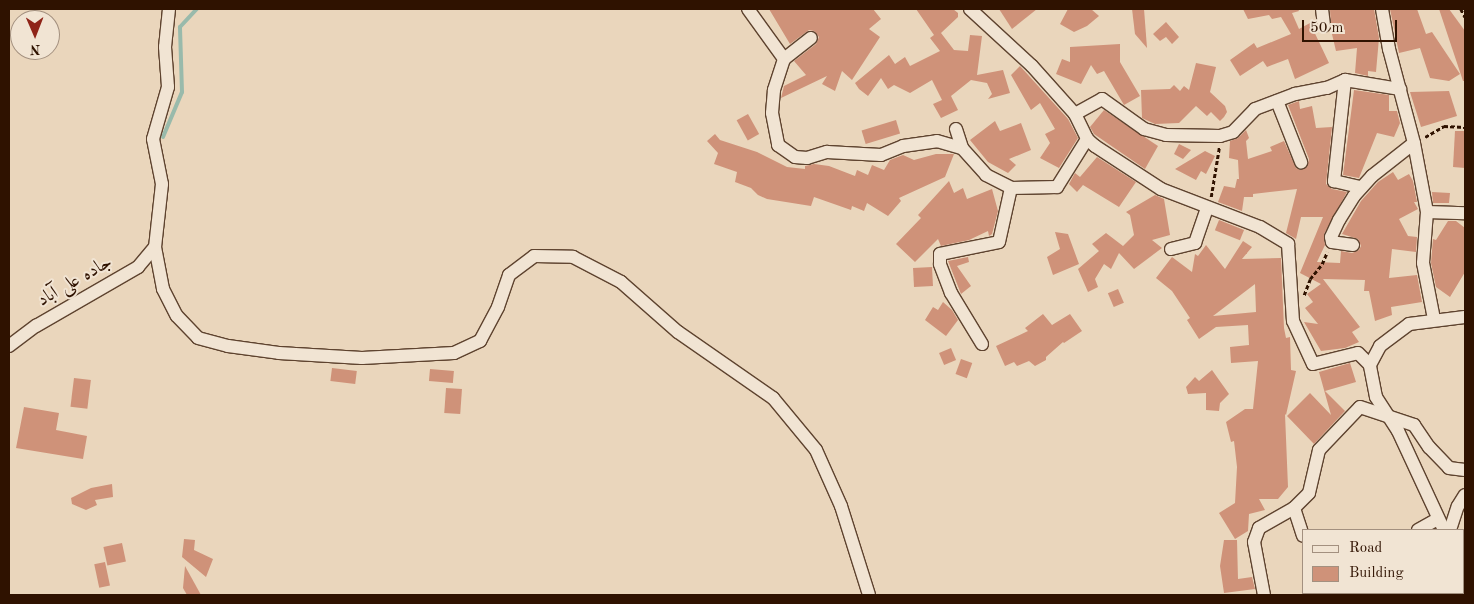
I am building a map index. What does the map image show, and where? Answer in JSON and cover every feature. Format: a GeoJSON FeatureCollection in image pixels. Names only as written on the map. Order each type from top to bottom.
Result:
{"type":"FeatureCollection","features":[{"type":"Feature","properties":{"kind":"street"},"geometry":{"type":"LineString","coordinates":[[169,9],[165,47],[168,87],[153,139],[162,184],[155,247],[163,289],[177,316],[198,338],[228,346],[279,353],[362,358],[454,354],[480,341],[498,308],[508,275],[534,256],[573,257],[621,282],[678,332],[773,398],[816,450],[841,506],[869,595]]}},
{"type":"Feature","properties":{"kind":"street"},"geometry":{"type":"LineString","coordinates":[[748,9],[784,60]]}},
{"type":"Feature","properties":{"kind":"street"},"geometry":{"type":"LineString","coordinates":[[970,9],[1032,66],[1075,114],[1087,139],[1160,189],[1260,227],[1288,244],[1293,321],[1313,364],[1358,353],[1370,365],[1376,397],[1398,431],[1441,525],[1423,529]]}},
{"type":"Feature","properties":{"kind":"street"},"geometry":{"type":"LineString","coordinates":[[1322,9],[1324,26]]}},
{"type":"Feature","properties":{"kind":"street"},"geometry":{"type":"LineString","coordinates":[[1382,9],[1389,49],[1414,143],[1427,212],[1423,263],[1434,319]]}},
{"type":"Feature","properties":{"kind":"street"},"geometry":{"type":"LineString","coordinates":[[811,38],[784,60],[774,90],[772,113],[778,146],[795,157],[807,158],[827,152],[881,155],[903,146],[937,141],[962,148]]}},
{"type":"Feature","properties":{"kind":"street"},"geometry":{"type":"LineString","coordinates":[[1075,114],[1102,99],[1144,129],[1166,135],[1220,136],[1233,132],[1255,109],[1346,80],[1400,88]]}},
{"type":"Feature","properties":{"kind":"street"},"geometry":{"type":"LineString","coordinates":[[1346,80],[1334,181],[1362,187]]}},
{"type":"Feature","properties":{"kind":"street"},"geometry":{"type":"LineString","coordinates":[[1277,101],[1301,162]]}},
{"type":"Feature","properties":{"kind":"street"},"geometry":{"type":"LineString","coordinates":[[956,129],[962,148],[986,175],[1011,188],[1057,187],[1087,139]]}},
{"type":"Feature","properties":{"kind":"street"},"geometry":{"type":"LineString","coordinates":[[1353,245],[1332,242],[1331,236],[1339,220],[1362,187],[1393,158],[1414,143]]}},
{"type":"Feature","properties":{"kind":"street"},"geometry":{"type":"LineString","coordinates":[[982,344],[951,293],[940,264],[940,254],[999,242],[1011,188]]}},
{"type":"Feature","properties":{"kind":"street"},"geometry":{"type":"LineString","coordinates":[[1171,249],[1194,243],[1207,208]]}},
{"type":"Feature","properties":{"kind":"street"},"geometry":{"type":"LineString","coordinates":[[1427,212],[1465,214]]}},
{"type":"Feature","properties":{"kind":"street","name":"جاده علی آباد"},"geometry":{"type":"LineString","coordinates":[[9,346],[36,326],[138,267],[155,247]]}},
{"type":"Feature","properties":{"kind":"street"},"geometry":{"type":"LineString","coordinates":[[1370,365],[1380,346],[1409,324],[1434,319],[1465,317]]}},
{"type":"Feature","properties":{"kind":"street"},"geometry":{"type":"LineString","coordinates":[[1264,595],[1254,542],[1259,528],[1294,508],[1310,493],[1319,450],[1360,406],[1414,425],[1429,447],[1448,468],[1465,470]]}},
{"type":"Feature","properties":{"kind":"street"},"geometry":{"type":"LineString","coordinates":[[1450,529],[1458,506],[1465,495]]}},
{"type":"Feature","properties":{"kind":"street"},"geometry":{"type":"LineString","coordinates":[[1294,508],[1302,533]]}},
{"type":"Feature","properties":{"kind":"path"},"geometry":{"type":"LineString","coordinates":[[1461,9],[1465,17]]}},
{"type":"Feature","properties":{"kind":"path"},"geometry":{"type":"LineString","coordinates":[[1414,143],[1444,126],[1465,127]]}},
{"type":"Feature","properties":{"kind":"path"},"geometry":{"type":"LineString","coordinates":[[1207,208],[1214,187],[1220,136]]}},
{"type":"Feature","properties":{"kind":"path"},"geometry":{"type":"LineString","coordinates":[[1293,321],[1310,280],[1322,264],[1332,242]]}},
{"type":"Feature","properties":{"kind":"building"},"geometry":{"type":"Polygon","coordinates":[[[769,9],[873,9],[881,19],[869,29],[880,37],[852,80],[842,71],[835,91],[822,84],[827,76],[781,98],[784,86],[806,75],[794,61],[816,44],[819,37],[814,31],[809,30],[790,44],[769,9]]]}},
{"type":"Feature","properties":{"kind":"building"},"geometry":{"type":"Polygon","coordinates":[[[916,9],[953,9],[958,13],[958,17],[941,33],[954,50],[968,51],[970,35],[982,36],[977,75],[1003,70],[1010,93],[988,99],[992,94],[987,83],[971,80],[951,96],[958,110],[941,118],[933,104],[942,100],[932,80],[910,93],[894,85],[888,89],[881,78],[868,96],[859,89],[855,83],[889,55],[895,64],[905,57],[910,66],[940,51],[930,38],[934,35],[916,9]]]}},
{"type":"Feature","properties":{"kind":"building"},"geometry":{"type":"Polygon","coordinates":[[[999,9],[1037,9],[1012,29],[999,9]]]}},
{"type":"Feature","properties":{"kind":"building"},"geometry":{"type":"Polygon","coordinates":[[[1068,9],[1091,9],[1099,16],[1087,26],[1074,32],[1060,24],[1068,9]]]}},
{"type":"Feature","properties":{"kind":"building"},"geometry":{"type":"Polygon","coordinates":[[[1132,9],[1144,9],[1147,48],[1135,34],[1132,9]]]}},
{"type":"Feature","properties":{"kind":"building"},"geometry":{"type":"Polygon","coordinates":[[[1243,9],[1298,9],[1299,11],[1292,13],[1299,29],[1310,23],[1329,63],[1295,79],[1288,59],[1267,67],[1263,61],[1240,76],[1230,60],[1254,43],[1257,48],[1291,34],[1281,17],[1272,19],[1269,15],[1248,19],[1243,9]]]}},
{"type":"Feature","properties":{"kind":"building"},"geometry":{"type":"Polygon","coordinates":[[[1330,9],[1374,9],[1379,38],[1376,72],[1368,71],[1368,76],[1355,73],[1357,48],[1336,51],[1331,30],[1330,9]]]}},
{"type":"Feature","properties":{"kind":"building"},"geometry":{"type":"Polygon","coordinates":[[[1390,9],[1417,9],[1426,34],[1432,32],[1460,74],[1449,81],[1430,78],[1420,48],[1399,53],[1390,9]]]}},
{"type":"Feature","properties":{"kind":"building"},"geometry":{"type":"Polygon","coordinates":[[[1439,9],[1449,9],[1465,31],[1465,81],[1463,81],[1439,9]]]}},
{"type":"Feature","properties":{"kind":"building"},"geometry":{"type":"Polygon","coordinates":[[[1166,22],[1179,37],[1172,44],[1166,37],[1160,41],[1153,34],[1166,22]]]}},
{"type":"Feature","properties":{"kind":"building"},"geometry":{"type":"Polygon","coordinates":[[[1120,44],[1120,62],[1140,96],[1124,105],[1104,71],[1097,74],[1091,65],[1081,84],[1056,74],[1062,59],[1070,62],[1070,47],[1120,44]]]}},
{"type":"Feature","properties":{"kind":"building"},"geometry":{"type":"Polygon","coordinates":[[[1196,63],[1216,67],[1210,92],[1225,106],[1227,112],[1224,117],[1220,121],[1211,112],[1207,116],[1196,106],[1179,123],[1155,124],[1142,118],[1141,90],[1170,89],[1174,85],[1180,91],[1184,86],[1189,90],[1196,63]]]}},
{"type":"Feature","properties":{"kind":"building"},"geometry":{"type":"Polygon","coordinates":[[[1020,66],[1068,119],[1078,138],[1059,168],[1040,158],[1050,143],[1045,134],[1055,129],[1040,103],[1031,110],[1011,75],[1020,66]]]}},
{"type":"Feature","properties":{"kind":"building"},"geometry":{"type":"Polygon","coordinates":[[[1354,90],[1389,95],[1389,111],[1397,111],[1400,123],[1394,137],[1377,133],[1359,178],[1343,175],[1354,90]]]}},
{"type":"Feature","properties":{"kind":"building"},"geometry":{"type":"Polygon","coordinates":[[[1449,91],[1457,116],[1421,127],[1410,92],[1449,91]]]}},
{"type":"Feature","properties":{"kind":"building"},"geometry":{"type":"Polygon","coordinates":[[[1299,101],[1300,109],[1312,106],[1316,128],[1332,127],[1326,184],[1332,189],[1347,192],[1324,234],[1325,245],[1317,262],[1340,263],[1341,251],[1352,253],[1359,250],[1361,246],[1358,239],[1342,234],[1361,201],[1378,182],[1393,172],[1398,180],[1409,174],[1413,181],[1417,202],[1414,202],[1418,209],[1399,219],[1408,236],[1417,237],[1416,252],[1392,249],[1389,278],[1417,275],[1422,302],[1391,307],[1392,315],[1375,321],[1369,291],[1364,291],[1365,280],[1323,279],[1360,327],[1352,332],[1359,342],[1345,348],[1321,351],[1304,322],[1318,324],[1305,308],[1313,302],[1307,294],[1321,284],[1300,273],[1323,217],[1301,217],[1296,239],[1286,233],[1297,189],[1253,194],[1253,197],[1244,197],[1242,211],[1218,202],[1224,186],[1235,188],[1237,179],[1239,179],[1238,160],[1229,158],[1230,141],[1238,138],[1246,130],[1249,138],[1246,141],[1248,159],[1272,151],[1270,147],[1284,141],[1296,168],[1300,170],[1307,167],[1309,159],[1288,105],[1299,101]]]}},
{"type":"Feature","properties":{"kind":"building"},"geometry":{"type":"Polygon","coordinates":[[[1104,110],[1158,146],[1145,169],[1094,134],[1090,127],[1104,110]]]}},
{"type":"Feature","properties":{"kind":"building"},"geometry":{"type":"Polygon","coordinates":[[[748,114],[759,134],[748,140],[737,120],[748,114]]]}},
{"type":"Feature","properties":{"kind":"building"},"geometry":{"type":"Polygon","coordinates":[[[896,120],[900,133],[866,144],[862,131],[896,120]]]}},
{"type":"Feature","properties":{"kind":"building"},"geometry":{"type":"Polygon","coordinates":[[[995,121],[1000,131],[1021,123],[1031,150],[1009,159],[1016,165],[1008,173],[988,162],[970,140],[995,121]]]}},
{"type":"Feature","properties":{"kind":"building"},"geometry":{"type":"Polygon","coordinates":[[[1455,131],[1465,131],[1465,168],[1453,167],[1455,131]]]}},
{"type":"Feature","properties":{"kind":"building"},"geometry":{"type":"Polygon","coordinates":[[[715,134],[720,140],[757,152],[787,167],[805,169],[805,166],[814,164],[829,166],[855,176],[857,170],[868,175],[872,165],[884,170],[890,160],[903,155],[914,160],[936,154],[954,154],[945,177],[899,198],[901,201],[888,216],[867,203],[864,211],[852,206],[851,210],[814,197],[811,206],[767,199],[758,195],[751,188],[735,182],[737,172],[714,164],[718,153],[707,141],[715,134]]]}},
{"type":"Feature","properties":{"kind":"building"},"geometry":{"type":"Polygon","coordinates":[[[1179,144],[1191,150],[1183,159],[1174,154],[1179,144]]]}},
{"type":"Feature","properties":{"kind":"building"},"geometry":{"type":"Polygon","coordinates":[[[1205,151],[1215,156],[1206,174],[1201,171],[1196,180],[1175,169],[1205,151]]]}},
{"type":"Feature","properties":{"kind":"building"},"geometry":{"type":"Polygon","coordinates":[[[1097,157],[1136,182],[1119,207],[1083,185],[1077,192],[1069,184],[1075,173],[1080,177],[1097,157]]]}},
{"type":"Feature","properties":{"kind":"building"},"geometry":{"type":"Polygon","coordinates":[[[949,181],[954,193],[963,188],[967,199],[992,189],[998,211],[992,234],[989,236],[988,231],[969,240],[941,246],[938,239],[915,262],[896,244],[921,218],[918,215],[949,181]]]}},
{"type":"Feature","properties":{"kind":"building"},"geometry":{"type":"Polygon","coordinates":[[[1432,192],[1450,193],[1449,203],[1433,203],[1432,192]]]}},
{"type":"Feature","properties":{"kind":"building"},"geometry":{"type":"Polygon","coordinates":[[[1155,195],[1164,199],[1170,235],[1152,240],[1162,248],[1134,269],[1119,253],[1111,269],[1104,264],[1095,279],[1098,287],[1088,292],[1078,269],[1099,251],[1092,244],[1106,233],[1123,246],[1134,235],[1130,215],[1126,212],[1155,195]]]}},
{"type":"Feature","properties":{"kind":"building"},"geometry":{"type":"Polygon","coordinates":[[[1219,220],[1244,230],[1240,240],[1215,230],[1219,220]]]}},
{"type":"Feature","properties":{"kind":"building"},"geometry":{"type":"Polygon","coordinates":[[[1448,221],[1456,221],[1465,228],[1465,272],[1450,297],[1436,287],[1431,263],[1433,239],[1436,240],[1448,221]]]}},
{"type":"Feature","properties":{"kind":"building"},"geometry":{"type":"Polygon","coordinates":[[[1055,232],[1068,234],[1079,264],[1053,275],[1047,257],[1060,249],[1055,232]]]}},
{"type":"Feature","properties":{"kind":"building"},"geometry":{"type":"Polygon","coordinates":[[[1243,241],[1252,247],[1242,259],[1281,258],[1284,328],[1286,338],[1290,337],[1291,370],[1296,371],[1285,414],[1288,487],[1278,499],[1259,499],[1265,510],[1249,514],[1248,531],[1235,539],[1219,513],[1235,503],[1237,467],[1234,441],[1231,442],[1226,422],[1245,409],[1253,409],[1258,361],[1231,363],[1230,347],[1249,345],[1248,325],[1216,327],[1199,339],[1187,320],[1190,318],[1172,291],[1156,278],[1172,257],[1192,272],[1195,254],[1198,256],[1206,245],[1225,269],[1243,241]],[[1255,284],[1213,316],[1256,312],[1255,284]]]}},
{"type":"Feature","properties":{"kind":"building"},"geometry":{"type":"Polygon","coordinates":[[[968,257],[969,262],[957,266],[971,286],[961,294],[948,261],[968,257]]]}},
{"type":"Feature","properties":{"kind":"building"},"geometry":{"type":"Polygon","coordinates":[[[932,267],[933,286],[914,287],[913,268],[932,267]]]}},
{"type":"Feature","properties":{"kind":"building"},"geometry":{"type":"Polygon","coordinates":[[[1118,289],[1124,303],[1114,307],[1108,293],[1118,289]]]}},
{"type":"Feature","properties":{"kind":"building"},"geometry":{"type":"Polygon","coordinates":[[[943,302],[952,310],[958,320],[946,336],[925,320],[933,307],[938,310],[943,302]]]}},
{"type":"Feature","properties":{"kind":"building"},"geometry":{"type":"Polygon","coordinates":[[[1043,314],[1052,325],[1070,314],[1082,331],[1063,342],[1046,357],[1046,360],[1035,366],[1029,361],[1017,366],[1014,362],[1005,366],[996,346],[1028,331],[1025,328],[1043,314]]]}},
{"type":"Feature","properties":{"kind":"building"},"geometry":{"type":"Polygon","coordinates":[[[951,348],[956,360],[944,365],[939,353],[951,348]]]}},
{"type":"Feature","properties":{"kind":"building"},"geometry":{"type":"Polygon","coordinates":[[[961,359],[972,363],[967,378],[956,374],[961,359]]]}},
{"type":"Feature","properties":{"kind":"building"},"geometry":{"type":"Polygon","coordinates":[[[1350,363],[1356,382],[1325,391],[1345,411],[1314,444],[1287,416],[1310,393],[1331,415],[1319,372],[1350,363]]]}},
{"type":"Feature","properties":{"kind":"building"},"geometry":{"type":"Polygon","coordinates":[[[332,368],[357,371],[355,384],[330,381],[332,368]]]}},
{"type":"Feature","properties":{"kind":"building"},"geometry":{"type":"Polygon","coordinates":[[[430,369],[454,371],[453,383],[429,381],[430,369]]]}},
{"type":"Feature","properties":{"kind":"building"},"geometry":{"type":"Polygon","coordinates":[[[1212,370],[1229,394],[1220,403],[1219,411],[1206,410],[1206,393],[1188,394],[1186,387],[1195,377],[1199,381],[1212,370]]]}},
{"type":"Feature","properties":{"kind":"building"},"geometry":{"type":"Polygon","coordinates":[[[74,378],[91,380],[87,409],[70,407],[74,378]]]}},
{"type":"Feature","properties":{"kind":"building"},"geometry":{"type":"Polygon","coordinates":[[[446,388],[462,389],[460,414],[444,413],[446,388]]]}},
{"type":"Feature","properties":{"kind":"building"},"geometry":{"type":"Polygon","coordinates":[[[24,407],[59,413],[56,430],[87,436],[83,459],[16,448],[24,407]]]}},
{"type":"Feature","properties":{"kind":"building"},"geometry":{"type":"Polygon","coordinates":[[[112,484],[113,497],[95,500],[97,505],[86,510],[72,504],[71,498],[91,488],[112,484]]]}},
{"type":"Feature","properties":{"kind":"building"},"geometry":{"type":"Polygon","coordinates":[[[184,539],[195,540],[194,550],[213,559],[206,577],[182,557],[184,539]]]}},
{"type":"Feature","properties":{"kind":"building"},"geometry":{"type":"Polygon","coordinates":[[[1224,540],[1237,540],[1238,579],[1252,577],[1255,589],[1224,593],[1220,566],[1224,540]]]}},
{"type":"Feature","properties":{"kind":"building"},"geometry":{"type":"Polygon","coordinates":[[[122,543],[126,562],[107,566],[103,547],[122,543]]]}},
{"type":"Feature","properties":{"kind":"building"},"geometry":{"type":"Polygon","coordinates":[[[105,562],[110,585],[99,588],[94,564],[105,562]]]}},
{"type":"Feature","properties":{"kind":"building"},"geometry":{"type":"Polygon","coordinates":[[[185,566],[201,595],[187,595],[183,588],[185,566]]]}},
{"type":"Feature","properties":{"kind":"waterway"},"geometry":{"type":"LineString","coordinates":[[163,137],[182,92],[180,27],[197,9]]}}]}
